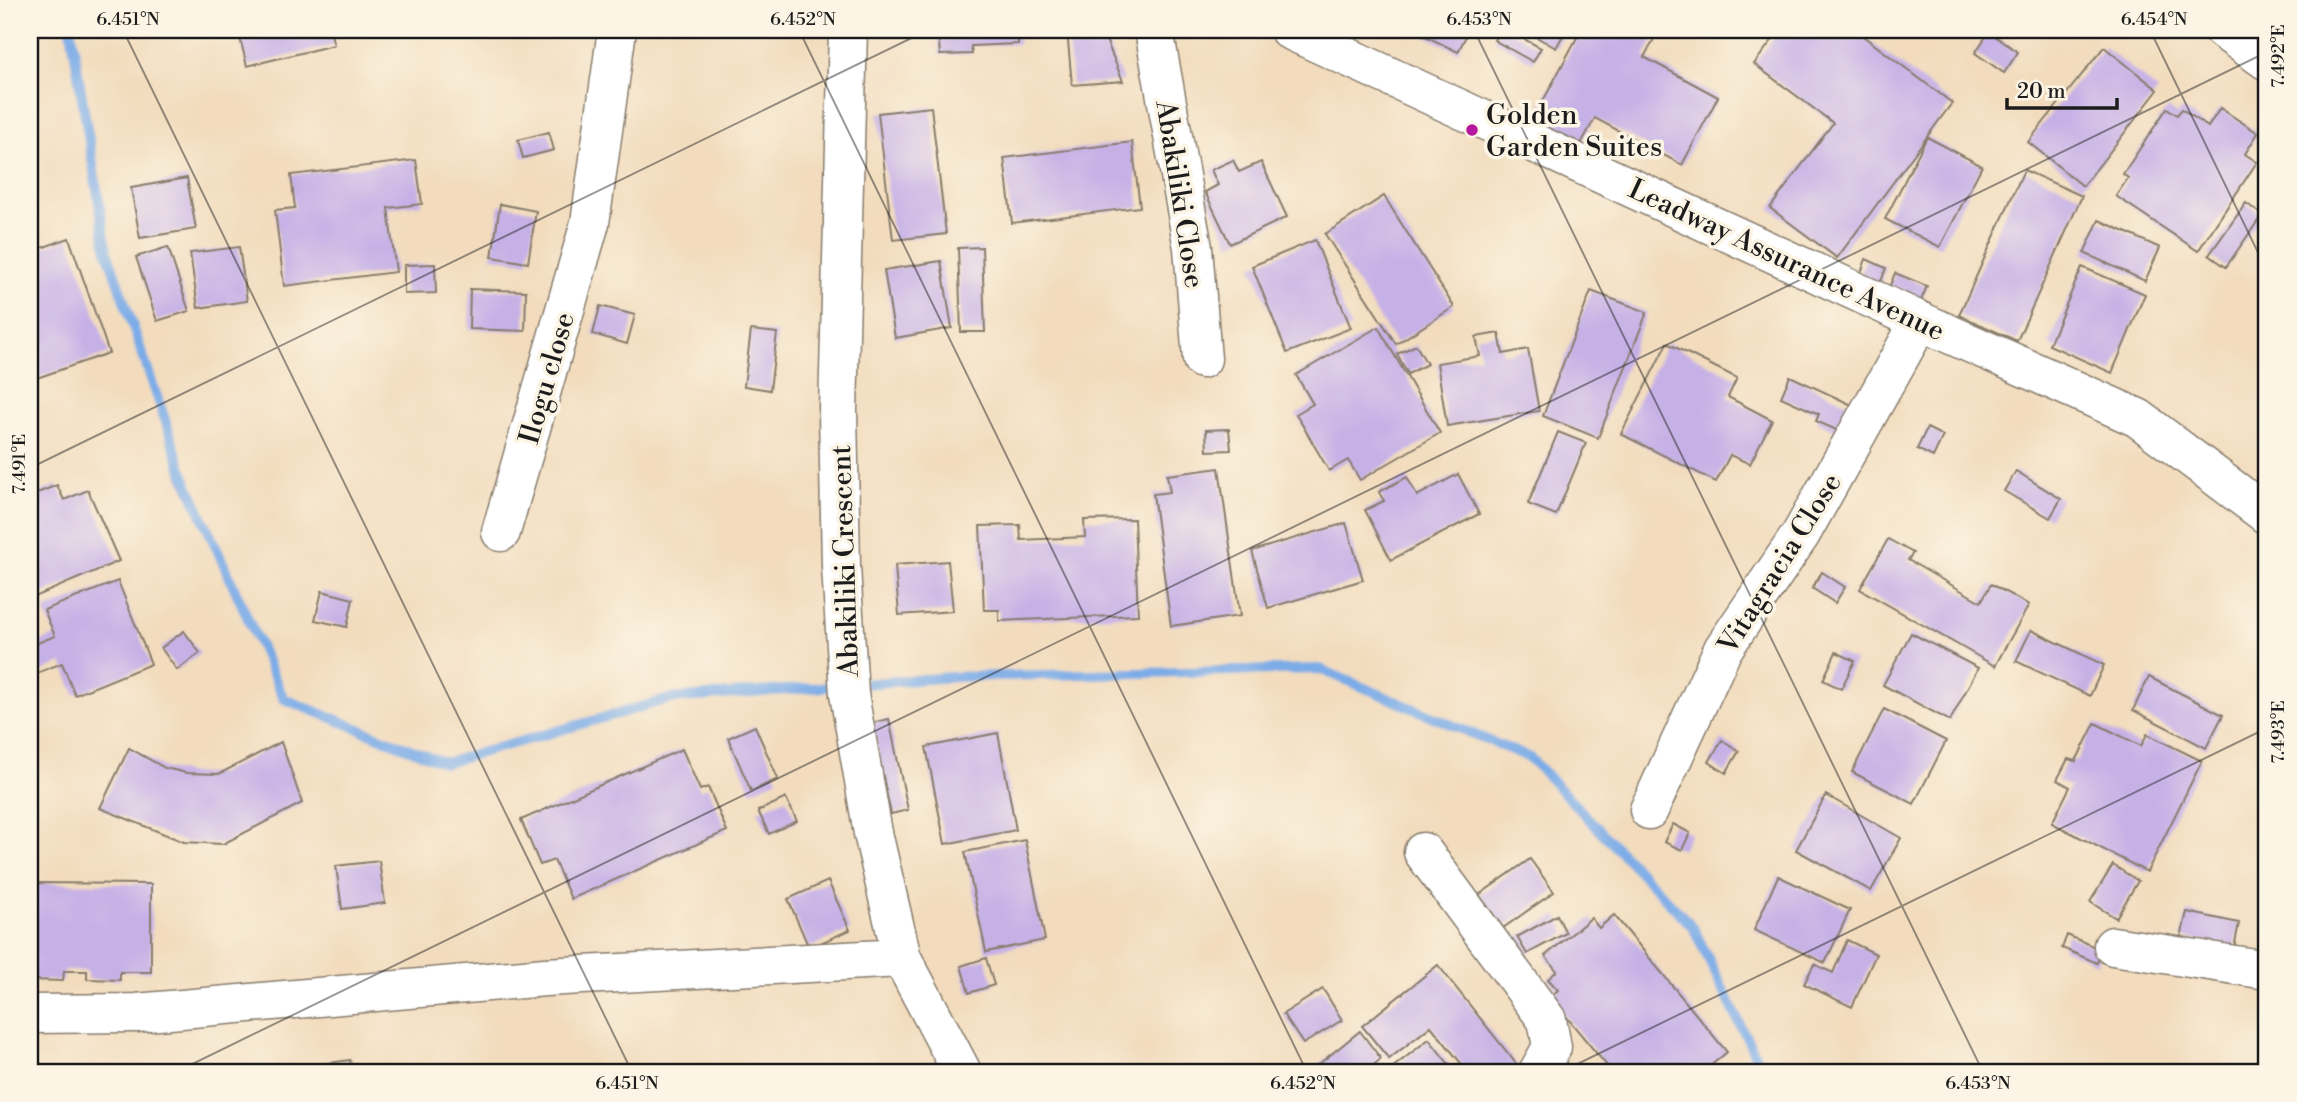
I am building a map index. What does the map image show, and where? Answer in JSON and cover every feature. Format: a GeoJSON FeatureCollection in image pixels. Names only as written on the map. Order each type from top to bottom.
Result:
{"type":"FeatureCollection","features":[{"type":"Feature","properties":{"kind":"street","name":"Ilogu close"},"geometry":{"type":"LineString","coordinates":[[502,532],[590,223],[618,30]]}},
{"type":"Feature","properties":{"kind":"street","name":"Abakiliki Crescent"},"geometry":{"type":"LineString","coordinates":[[848,30],[838,411],[841,567],[848,677],[873,833],[902,958],[962,1072]]}},
{"type":"Feature","properties":{"kind":"street","name":"Abakiliki Close"},"geometry":{"type":"LineString","coordinates":[[1154,30],[1193,248],[1202,359]]}},
{"type":"Feature","properties":{"kind":"street","name":"Leadway Assurance Avenue"},"geometry":{"type":"LineString","coordinates":[[1289,30],[1920,321],[2138,418],[2267,515]]}},
{"type":"Feature","properties":{"kind":"street"},"geometry":{"type":"LineString","coordinates":[[2223,30],[2267,61]]}},
{"type":"Feature","properties":{"kind":"street","name":"Vitagracia Close"},"geometry":{"type":"LineString","coordinates":[[1649,810],[1723,649],[1801,534],[1920,321]]}},
{"type":"Feature","properties":{"kind":"street"},"geometry":{"type":"LineString","coordinates":[[1423,852],[1547,1020],[1552,1047],[1538,1072]]}},
{"type":"Feature","properties":{"kind":"street"},"geometry":{"type":"LineString","coordinates":[[2113,946],[2267,970]]}},
{"type":"Feature","properties":{"kind":"street"},"geometry":{"type":"LineString","coordinates":[[30,1014],[136,1013],[545,976],[902,958]]}},
{"type":"Feature","properties":{"kind":"building"},"geometry":{"type":"Polygon","coordinates":[[[238,30],[330,30],[334,45],[247,66],[238,30]]]}},
{"type":"Feature","properties":{"kind":"building"},"geometry":{"type":"Polygon","coordinates":[[[938,30],[1018,30],[1018,44],[971,46],[972,54],[940,55],[938,30]]]}},
{"type":"Feature","properties":{"kind":"building"},"geometry":{"type":"Polygon","coordinates":[[[1067,30],[1102,30],[1123,81],[1072,85],[1067,30]]]}},
{"type":"Feature","properties":{"kind":"building"},"geometry":{"type":"Polygon","coordinates":[[[1413,30],[1469,30],[1458,52],[1413,30]]]}},
{"type":"Feature","properties":{"kind":"building"},"geometry":{"type":"Polygon","coordinates":[[[1499,30],[1507,30],[1541,48],[1533,62],[1494,40],[1499,30]]]}},
{"type":"Feature","properties":{"kind":"building"},"geometry":{"type":"Polygon","coordinates":[[[1524,30],[1566,30],[1556,48],[1524,30]]]}},
{"type":"Feature","properties":{"kind":"building"},"geometry":{"type":"Polygon","coordinates":[[[1581,30],[1659,30],[1644,57],[1718,97],[1682,165],[1595,118],[1576,153],[1529,127],[1581,30]]]}},
{"type":"Feature","properties":{"kind":"building"},"geometry":{"type":"Polygon","coordinates":[[[1780,30],[1855,30],[1952,103],[1837,258],[1770,208],[1833,123],[1754,64],[1780,30]]]}},
{"type":"Feature","properties":{"kind":"building"},"geometry":{"type":"Polygon","coordinates":[[[1989,32],[2018,52],[2004,73],[1975,53],[1989,32]]]}},
{"type":"Feature","properties":{"kind":"building"},"geometry":{"type":"Polygon","coordinates":[[[2104,47],[2158,90],[2083,186],[2028,142],[2104,47]]]}},
{"type":"Feature","properties":{"kind":"building"},"geometry":{"type":"Polygon","coordinates":[[[931,107],[946,234],[893,240],[878,113],[931,107]]]}},
{"type":"Feature","properties":{"kind":"building"},"geometry":{"type":"Polygon","coordinates":[[[2167,108],[2177,115],[2182,109],[2208,127],[2220,108],[2258,133],[2245,154],[2257,162],[2198,251],[2116,196],[2128,178],[2123,174],[2167,108]]]}},
{"type":"Feature","properties":{"kind":"building"},"geometry":{"type":"Polygon","coordinates":[[[549,132],[554,150],[523,158],[518,140],[549,132]]]}},
{"type":"Feature","properties":{"kind":"building"},"geometry":{"type":"Polygon","coordinates":[[[1927,137],[1982,166],[1940,247],[1885,219],[1927,137]]]}},
{"type":"Feature","properties":{"kind":"building"},"geometry":{"type":"Polygon","coordinates":[[[1132,142],[1140,207],[1012,223],[1004,158],[1132,142]]]}},
{"type":"Feature","properties":{"kind":"building"},"geometry":{"type":"Polygon","coordinates":[[[416,160],[422,204],[388,208],[396,272],[284,286],[275,210],[295,208],[291,175],[416,160]]]}},
{"type":"Feature","properties":{"kind":"building"},"geometry":{"type":"Polygon","coordinates":[[[1233,160],[1239,172],[1261,162],[1287,217],[1230,244],[1205,192],[1218,185],[1211,170],[1233,160]]]}},
{"type":"Feature","properties":{"kind":"building"},"geometry":{"type":"Polygon","coordinates":[[[2024,170],[2082,196],[2017,341],[1959,315],[2024,170]]]}},
{"type":"Feature","properties":{"kind":"building"},"geometry":{"type":"Polygon","coordinates":[[[187,178],[196,229],[140,238],[131,188],[187,178]]]}},
{"type":"Feature","properties":{"kind":"building"},"geometry":{"type":"Polygon","coordinates":[[[1384,196],[1454,307],[1396,344],[1325,234],[1384,196]]]}},
{"type":"Feature","properties":{"kind":"building"},"geometry":{"type":"Polygon","coordinates":[[[2246,203],[2262,215],[2226,267],[2209,255],[2246,203]]]}},
{"type":"Feature","properties":{"kind":"building"},"geometry":{"type":"Polygon","coordinates":[[[500,204],[536,211],[528,263],[492,257],[500,204]]]}},
{"type":"Feature","properties":{"kind":"building"},"geometry":{"type":"Polygon","coordinates":[[[2099,220],[2160,248],[2145,281],[2084,253],[2099,220]]]}},
{"type":"Feature","properties":{"kind":"building"},"geometry":{"type":"Polygon","coordinates":[[[69,238],[109,353],[31,380],[30,252],[69,238]]]}},
{"type":"Feature","properties":{"kind":"building"},"geometry":{"type":"Polygon","coordinates":[[[1315,240],[1351,328],[1287,353],[1252,266],[1315,240]]]}},
{"type":"Feature","properties":{"kind":"building"},"geometry":{"type":"Polygon","coordinates":[[[168,247],[189,311],[157,321],[136,257],[168,247]]]}},
{"type":"Feature","properties":{"kind":"building"},"geometry":{"type":"Polygon","coordinates":[[[239,247],[247,301],[198,308],[190,253],[239,247]]]}},
{"type":"Feature","properties":{"kind":"building"},"geometry":{"type":"Polygon","coordinates":[[[982,247],[985,332],[961,332],[958,248],[982,247]]]}},
{"type":"Feature","properties":{"kind":"building"},"geometry":{"type":"Polygon","coordinates":[[[1866,259],[1886,268],[1876,295],[1856,287],[1866,259]]]}},
{"type":"Feature","properties":{"kind":"building"},"geometry":{"type":"Polygon","coordinates":[[[941,261],[952,328],[895,338],[884,270],[941,261]]]}},
{"type":"Feature","properties":{"kind":"building"},"geometry":{"type":"Polygon","coordinates":[[[435,264],[436,293],[404,294],[404,265],[435,264]]]}},
{"type":"Feature","properties":{"kind":"building"},"geometry":{"type":"Polygon","coordinates":[[[2082,267],[2145,294],[2112,373],[2049,345],[2082,267]]]}},
{"type":"Feature","properties":{"kind":"building"},"geometry":{"type":"Polygon","coordinates":[[[1895,273],[1927,286],[1916,313],[1884,300],[1895,273]]]}},
{"type":"Feature","properties":{"kind":"building"},"geometry":{"type":"Polygon","coordinates":[[[470,289],[526,291],[525,331],[469,329],[470,289]]]}},
{"type":"Feature","properties":{"kind":"building"},"geometry":{"type":"Polygon","coordinates":[[[1591,291],[1647,312],[1598,438],[1543,416],[1591,291]]]}},
{"type":"Feature","properties":{"kind":"building"},"geometry":{"type":"Polygon","coordinates":[[[600,306],[635,315],[627,344],[593,334],[600,306]]]}},
{"type":"Feature","properties":{"kind":"building"},"geometry":{"type":"Polygon","coordinates":[[[1378,327],[1440,433],[1360,480],[1348,460],[1329,471],[1296,414],[1313,404],[1296,375],[1378,327]]]}},
{"type":"Feature","properties":{"kind":"building"},"geometry":{"type":"Polygon","coordinates":[[[751,330],[777,333],[770,390],[744,386],[751,330]]]}},
{"type":"Feature","properties":{"kind":"building"},"geometry":{"type":"Polygon","coordinates":[[[1499,333],[1503,354],[1528,349],[1539,411],[1447,426],[1437,363],[1480,356],[1476,337],[1499,333]]]}},
{"type":"Feature","properties":{"kind":"building"},"geometry":{"type":"Polygon","coordinates":[[[1667,343],[1737,378],[1728,397],[1772,420],[1750,464],[1730,455],[1716,482],[1621,434],[1667,343]]]}},
{"type":"Feature","properties":{"kind":"building"},"geometry":{"type":"Polygon","coordinates":[[[1416,345],[1427,364],[1408,374],[1397,354],[1416,345]]]}},
{"type":"Feature","properties":{"kind":"building"},"geometry":{"type":"Polygon","coordinates":[[[1790,376],[1852,405],[1841,432],[1816,421],[1819,414],[1781,397],[1790,376]]]}},
{"type":"Feature","properties":{"kind":"building"},"geometry":{"type":"Polygon","coordinates":[[[1927,428],[1943,436],[1933,457],[1917,449],[1927,428]]]}},
{"type":"Feature","properties":{"kind":"building"},"geometry":{"type":"Polygon","coordinates":[[[1229,429],[1231,450],[1207,451],[1206,430],[1229,429]]]}},
{"type":"Feature","properties":{"kind":"building"},"geometry":{"type":"Polygon","coordinates":[[[1558,432],[1586,443],[1556,515],[1528,504],[1558,432]]]}},
{"type":"Feature","properties":{"kind":"building"},"geometry":{"type":"Polygon","coordinates":[[[1219,468],[1240,616],[1171,626],[1153,494],[1170,492],[1167,475],[1219,468]]]}},
{"type":"Feature","properties":{"kind":"building"},"geometry":{"type":"Polygon","coordinates":[[[2016,471],[2061,499],[2050,518],[2004,491],[2016,471]]]}},
{"type":"Feature","properties":{"kind":"building"},"geometry":{"type":"Polygon","coordinates":[[[1458,474],[1479,514],[1391,560],[1365,510],[1384,501],[1379,492],[1407,477],[1417,496],[1458,474]]]}},
{"type":"Feature","properties":{"kind":"building"},"geometry":{"type":"Polygon","coordinates":[[[57,485],[64,500],[88,490],[119,561],[30,599],[30,496],[57,485]]]}},
{"type":"Feature","properties":{"kind":"building"},"geometry":{"type":"Polygon","coordinates":[[[1134,519],[1138,615],[999,621],[999,610],[984,610],[980,526],[1020,525],[1021,540],[1085,537],[1084,520],[1134,519]]]}},
{"type":"Feature","properties":{"kind":"building"},"geometry":{"type":"Polygon","coordinates":[[[1346,523],[1363,580],[1268,608],[1252,551],[1346,523]]]}},
{"type":"Feature","properties":{"kind":"building"},"geometry":{"type":"Polygon","coordinates":[[[1888,539],[1913,553],[1908,560],[1981,602],[1991,584],[2029,605],[1995,666],[1860,589],[1888,539]]]}},
{"type":"Feature","properties":{"kind":"building"},"geometry":{"type":"Polygon","coordinates":[[[948,561],[953,611],[899,615],[895,565],[948,561]]]}},
{"type":"Feature","properties":{"kind":"building"},"geometry":{"type":"Polygon","coordinates":[[[1822,572],[1845,587],[1835,603],[1812,588],[1822,572]]]}},
{"type":"Feature","properties":{"kind":"building"},"geometry":{"type":"Polygon","coordinates":[[[118,581],[151,664],[75,695],[62,663],[37,673],[30,655],[30,646],[55,636],[44,610],[118,581]]]}},
{"type":"Feature","properties":{"kind":"building"},"geometry":{"type":"Polygon","coordinates":[[[322,591],[353,599],[347,627],[315,620],[322,591]]]}},
{"type":"Feature","properties":{"kind":"building"},"geometry":{"type":"Polygon","coordinates":[[[2031,630],[2104,665],[2090,696],[2016,661],[2031,630]]]}},
{"type":"Feature","properties":{"kind":"building"},"geometry":{"type":"Polygon","coordinates":[[[184,631],[200,653],[177,670],[161,648],[184,631]]]}},
{"type":"Feature","properties":{"kind":"building"},"geometry":{"type":"Polygon","coordinates":[[[1911,633],[1978,668],[1950,721],[1883,685],[1911,633]]]}},
{"type":"Feature","properties":{"kind":"building"},"geometry":{"type":"Polygon","coordinates":[[[1836,652],[1855,661],[1841,689],[1823,680],[1836,652]]]}},
{"type":"Feature","properties":{"kind":"building"},"geometry":{"type":"Polygon","coordinates":[[[2149,677],[2223,715],[2206,748],[2133,710],[2149,677]]]}},
{"type":"Feature","properties":{"kind":"building"},"geometry":{"type":"Polygon","coordinates":[[[1884,709],[1946,741],[1914,804],[1852,772],[1884,709]]]}},
{"type":"Feature","properties":{"kind":"building"},"geometry":{"type":"Polygon","coordinates":[[[889,719],[908,810],[891,814],[871,723],[889,719]]]}},
{"type":"Feature","properties":{"kind":"building"},"geometry":{"type":"Polygon","coordinates":[[[2095,723],[2141,746],[2147,734],[2202,761],[2147,872],[2052,823],[2070,787],[2057,780],[2068,759],[2076,761],[2095,723]]]}},
{"type":"Feature","properties":{"kind":"building"},"geometry":{"type":"Polygon","coordinates":[[[755,726],[778,779],[751,791],[728,738],[755,726]]]}},
{"type":"Feature","properties":{"kind":"building"},"geometry":{"type":"Polygon","coordinates":[[[998,733],[1016,830],[945,844],[926,747],[998,733]]]}},
{"type":"Feature","properties":{"kind":"building"},"geometry":{"type":"Polygon","coordinates":[[[1722,740],[1739,751],[1726,773],[1709,762],[1722,740]]]}},
{"type":"Feature","properties":{"kind":"building"},"geometry":{"type":"Polygon","coordinates":[[[281,742],[302,803],[223,844],[184,842],[100,808],[129,748],[165,768],[187,773],[219,774],[281,742]]]}},
{"type":"Feature","properties":{"kind":"building"},"geometry":{"type":"Polygon","coordinates":[[[682,749],[700,790],[708,787],[727,831],[571,899],[554,860],[540,865],[521,820],[682,749]]]}},
{"type":"Feature","properties":{"kind":"building"},"geometry":{"type":"Polygon","coordinates":[[[1826,795],[1901,838],[1871,891],[1796,850],[1826,795]]]}},
{"type":"Feature","properties":{"kind":"building"},"geometry":{"type":"Polygon","coordinates":[[[786,798],[797,821],[769,834],[758,811],[786,798]]]}},
{"type":"Feature","properties":{"kind":"building"},"geometry":{"type":"Polygon","coordinates":[[[1673,824],[1690,833],[1682,850],[1664,842],[1673,824]]]}},
{"type":"Feature","properties":{"kind":"building"},"geometry":{"type":"Polygon","coordinates":[[[1025,840],[1045,940],[986,952],[965,852],[1025,840]]]}},
{"type":"Feature","properties":{"kind":"building"},"geometry":{"type":"Polygon","coordinates":[[[1530,859],[1554,892],[1503,928],[1479,895],[1530,859]]]}},
{"type":"Feature","properties":{"kind":"building"},"geometry":{"type":"Polygon","coordinates":[[[379,861],[385,903],[342,909],[336,866],[379,861]]]}},
{"type":"Feature","properties":{"kind":"building"},"geometry":{"type":"Polygon","coordinates":[[[2113,865],[2138,881],[2116,918],[2090,902],[2113,865]]]}},
{"type":"Feature","properties":{"kind":"building"},"geometry":{"type":"Polygon","coordinates":[[[1778,876],[1850,910],[1825,963],[1754,930],[1778,876]]]}},
{"type":"Feature","properties":{"kind":"building"},"geometry":{"type":"Polygon","coordinates":[[[828,881],[850,930],[809,948],[788,899],[828,881]]]}},
{"type":"Feature","properties":{"kind":"building"},"geometry":{"type":"Polygon","coordinates":[[[30,883],[151,884],[151,972],[120,972],[120,980],[87,979],[87,971],[64,971],[63,981],[30,980],[30,883]]]}},
{"type":"Feature","properties":{"kind":"building"},"geometry":{"type":"Polygon","coordinates":[[[2187,912],[2239,923],[2234,948],[2181,937],[2187,912]]]}},
{"type":"Feature","properties":{"kind":"building"},"geometry":{"type":"Polygon","coordinates":[[[1557,915],[1566,933],[1527,954],[1517,937],[1557,915]]]}},
{"type":"Feature","properties":{"kind":"building"},"geometry":{"type":"Polygon","coordinates":[[[1614,915],[1727,1052],[1703,1072],[1612,1072],[1550,997],[1558,990],[1548,979],[1557,971],[1545,956],[1591,918],[1599,928],[1614,915]]]}},
{"type":"Feature","properties":{"kind":"building"},"geometry":{"type":"Polygon","coordinates":[[[2067,935],[2102,950],[2097,963],[2062,948],[2067,935]]]}},
{"type":"Feature","properties":{"kind":"building"},"geometry":{"type":"Polygon","coordinates":[[[1847,940],[1876,954],[1852,1007],[1804,984],[1814,964],[1833,973],[1847,940]]]}},
{"type":"Feature","properties":{"kind":"building"},"geometry":{"type":"Polygon","coordinates":[[[986,958],[994,985],[969,993],[961,966],[986,958]]]}},
{"type":"Feature","properties":{"kind":"building"},"geometry":{"type":"Polygon","coordinates":[[[1438,965],[1518,1066],[1510,1072],[1468,1072],[1431,1026],[1389,1059],[1362,1026],[1438,965]]]}},
{"type":"Feature","properties":{"kind":"building"},"geometry":{"type":"Polygon","coordinates":[[[1323,989],[1342,1020],[1303,1044],[1283,1014],[1323,989]]]}},
{"type":"Feature","properties":{"kind":"building"},"geometry":{"type":"Polygon","coordinates":[[[1360,1031],[1381,1059],[1365,1072],[1317,1072],[1314,1068],[1360,1031]]]}},
{"type":"Feature","properties":{"kind":"building"},"geometry":{"type":"Polygon","coordinates":[[[1429,1039],[1455,1072],[1387,1072],[1429,1039]]]}},
{"type":"Feature","properties":{"kind":"building"},"geometry":{"type":"Polygon","coordinates":[[[350,1060],[352,1072],[274,1072],[274,1071],[350,1060]]]}},
{"type":"Feature","properties":{"kind":"waterway"},"geometry":{"type":"LineString","coordinates":[[71,30],[107,251],[185,478],[284,699],[445,763],[669,699],[952,677],[1320,669],[1530,758],[1693,927],[1763,1072]]}},
{"type":"Feature","properties":{"kind":"place","name":"Golden Garden Suites"},"geometry":{"type":"Point","coordinates":[1472,130]}}]}
